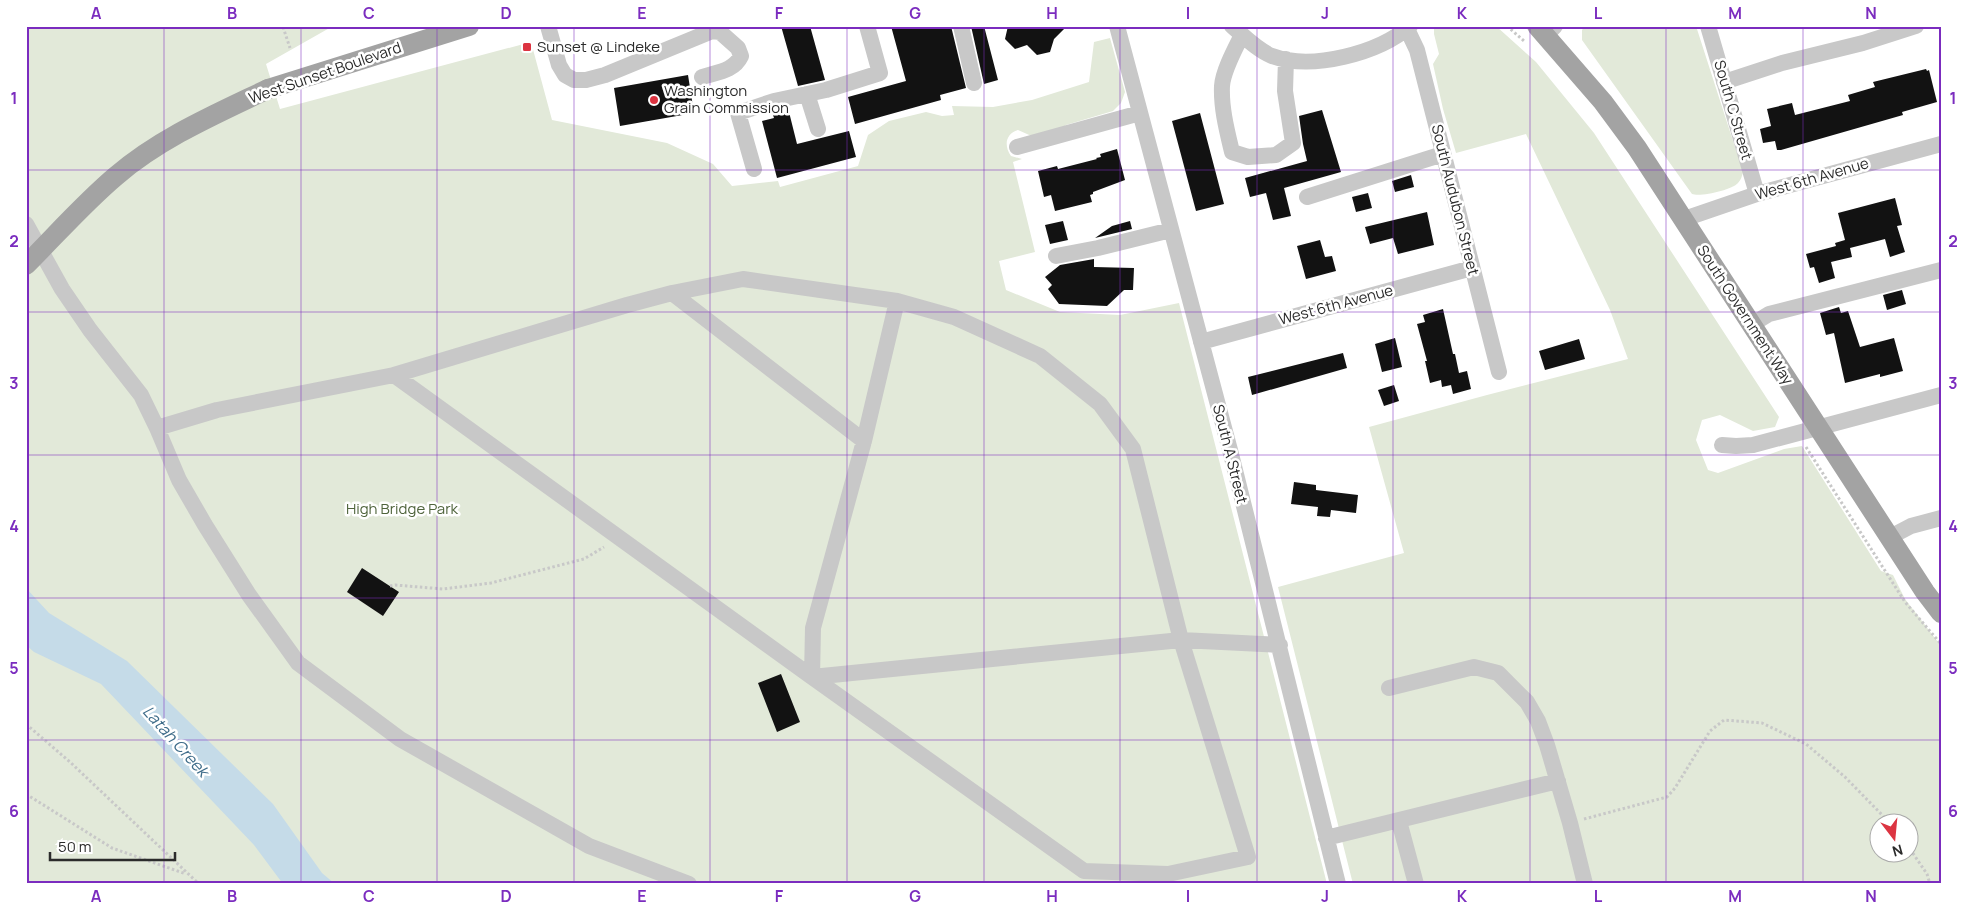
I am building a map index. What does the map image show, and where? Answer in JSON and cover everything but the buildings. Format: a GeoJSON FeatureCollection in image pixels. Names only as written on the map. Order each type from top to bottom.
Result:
{"type":"FeatureCollection","features":[{"type":"Feature","properties":{"kind":"main road","name":"West Sunset Boulevard"},"geometry":{"type":"LineString","coordinates":[[26,265],[116,176],[140,158],[201,120],[268,89],[469,26]]}},
{"type":"Feature","properties":{"kind":"main road","name":"South Government Way"},"geometry":{"type":"LineString","coordinates":[[1546,29],[1637,148],[1925,592],[1941,613]]}},
{"type":"Feature","properties":{"kind":"street"},"geometry":{"type":"LineString","coordinates":[[548,26],[559,65],[565,75],[574,80],[586,80],[605,75],[712,32],[720,32],[738,48],[742,56],[738,63],[731,68],[702,77]]}},
{"type":"Feature","properties":{"kind":"street"},"geometry":{"type":"LineString","coordinates":[[754,169],[738,113],[774,101],[807,94],[880,73],[867,26]]}},
{"type":"Feature","properties":{"kind":"street"},"geometry":{"type":"LineString","coordinates":[[961,26],[974,83]]}},
{"type":"Feature","properties":{"kind":"street","name":"South A Street"},"geometry":{"type":"LineString","coordinates":[[1117,26],[1280,645],[1338,884]]}},
{"type":"Feature","properties":{"kind":"street","name":"South C Street"},"geometry":{"type":"LineString","coordinates":[[1708,26],[1757,194]]}},
{"type":"Feature","properties":{"kind":"street"},"geometry":{"type":"LineString","coordinates":[[1724,82],[1782,63],[1863,43],[1916,26]]}},
{"type":"Feature","properties":{"kind":"street"},"geometry":{"type":"LineString","coordinates":[[1286,60],[1285,91],[1293,143],[1276,155],[1248,157],[1232,152],[1224,116],[1222,84],[1233,53],[1237,30],[1272,56],[1286,60],[1319,61],[1345,56],[1382,43],[1408,28]]}},
{"type":"Feature","properties":{"kind":"street","name":"South Audubon Street"},"geometry":{"type":"LineString","coordinates":[[1408,28],[1418,50],[1499,372]]}},
{"type":"Feature","properties":{"kind":"street"},"geometry":{"type":"LineString","coordinates":[[807,94],[818,129]]}},
{"type":"Feature","properties":{"kind":"street"},"geometry":{"type":"LineString","coordinates":[[1017,147],[1140,113]]}},
{"type":"Feature","properties":{"kind":"street","name":"West 6th Avenue"},"geometry":{"type":"LineString","coordinates":[[1684,219],[1757,194],[1941,144]]}},
{"type":"Feature","properties":{"kind":"street"},"geometry":{"type":"LineString","coordinates":[[1307,197],[1443,154]]}},
{"type":"Feature","properties":{"kind":"street"},"geometry":{"type":"LineString","coordinates":[[26,224],[62,289],[90,330],[141,395],[179,480],[205,525],[249,595],[298,663],[400,739],[580,841],[689,884]]}},
{"type":"Feature","properties":{"kind":"street"},"geometry":{"type":"LineString","coordinates":[[1056,256],[1171,230]]}},
{"type":"Feature","properties":{"kind":"street","name":"West 6th Avenue"},"geometry":{"type":"LineString","coordinates":[[1201,342],[1472,268]]}},
{"type":"Feature","properties":{"kind":"street"},"geometry":{"type":"LineString","coordinates":[[1751,325],[1769,314],[1941,270]]}},
{"type":"Feature","properties":{"kind":"street"},"geometry":{"type":"LineString","coordinates":[[156,428],[218,410],[394,375],[617,308],[672,293],[743,279],[897,301],[954,318],[1040,356],[1100,404],[1133,449],[1181,640],[1248,857],[1168,874],[1084,871],[812,678],[394,375]]}},
{"type":"Feature","properties":{"kind":"street"},"geometry":{"type":"LineString","coordinates":[[672,293],[864,441]]}},
{"type":"Feature","properties":{"kind":"street"},"geometry":{"type":"LineString","coordinates":[[812,678],[813,628],[864,441],[897,301]]}},
{"type":"Feature","properties":{"kind":"street"},"geometry":{"type":"LineString","coordinates":[[1722,445],[1753,444],[1941,395]]}},
{"type":"Feature","properties":{"kind":"street"},"geometry":{"type":"LineString","coordinates":[[1890,537],[1911,526],[1941,518]]}},
{"type":"Feature","properties":{"kind":"street"},"geometry":{"type":"LineString","coordinates":[[812,678],[1181,640],[1280,645]]}},
{"type":"Feature","properties":{"kind":"street"},"geometry":{"type":"LineString","coordinates":[[1389,688],[1474,666],[1498,673],[1527,702],[1538,720],[1558,781],[1585,884]]}},
{"type":"Feature","properties":{"kind":"street"},"geometry":{"type":"LineString","coordinates":[[1326,838],[1558,781]]}},
{"type":"Feature","properties":{"kind":"street"},"geometry":{"type":"LineString","coordinates":[[1400,821],[1416,884]]}},
{"type":"Feature","properties":{"kind":"path"},"geometry":{"type":"LineString","coordinates":[[283,26],[290,48]]}},
{"type":"Feature","properties":{"kind":"path"},"geometry":{"type":"LineString","coordinates":[[1507,26],[1526,43]]}},
{"type":"Feature","properties":{"kind":"path"},"geometry":{"type":"LineString","coordinates":[[1798,433],[1906,602],[1941,644]]}},
{"type":"Feature","properties":{"kind":"path"},"geometry":{"type":"LineString","coordinates":[[390,586],[443,589],[491,583],[584,559],[619,538]]}},
{"type":"Feature","properties":{"kind":"path"},"geometry":{"type":"LineString","coordinates":[[1570,823],[1666,797],[1675,788],[1710,731],[1724,720],[1762,723],[1806,744],[1845,777],[1879,812]]}},
{"type":"Feature","properties":{"kind":"path"},"geometry":{"type":"LineString","coordinates":[[26,724],[70,762],[199,884]]}},
{"type":"Feature","properties":{"kind":"path"},"geometry":{"type":"LineString","coordinates":[[26,794],[112,848],[189,875]]}},
{"type":"Feature","properties":{"kind":"path"},"geometry":{"type":"LineString","coordinates":[[1919,862],[1927,874],[1930,884]]}},
{"type":"Feature","properties":{"kind":"green space","name":"High Bridge Park"},"geometry":{"type":"Polygon","coordinates":[[[26,26],[333,26],[266,64],[280,109],[531,42],[552,120],[667,143],[713,164],[732,186],[778,181],[780,187],[858,166],[868,135],[889,121],[926,112],[942,116],[954,115],[952,106],[993,107],[1032,100],[1089,82],[1094,42],[1110,38],[1125,92],[1121,103],[1113,111],[1066,125],[1057,133],[1036,138],[1018,130],[1008,137],[1007,148],[1011,156],[1022,159],[1013,162],[1035,252],[999,261],[1006,290],[1060,312],[1120,315],[1179,303],[1327,884],[26,884],[26,26]]]}},
{"type":"Feature","properties":{"kind":"green space"},"geometry":{"type":"Polygon","coordinates":[[[1434,26],[1496,26],[1536,62],[1594,133],[1779,417],[1775,427],[1753,431],[1720,415],[1702,420],[1696,440],[1708,470],[1718,473],[1784,449],[1802,446],[1881,571],[1893,575],[1905,599],[1941,646],[1941,884],[1353,884],[1278,587],[1404,553],[1369,427],[1628,359],[1610,310],[1526,134],[1456,153],[1443,109],[1433,64],[1439,54],[1434,26]]]}},
{"type":"Feature","properties":{"kind":"green space"},"geometry":{"type":"Polygon","coordinates":[[[1585,26],[1696,26],[1743,172],[1741,179],[1735,186],[1702,195],[1692,194],[1582,40],[1582,30],[1585,26]]]}},
{"type":"Feature","properties":{"kind":"water","name":"Latah Creek"},"geometry":{"type":"Polygon","coordinates":[[[26,588],[49,613],[127,661],[273,804],[322,873],[335,884],[283,884],[254,845],[101,684],[34,652],[26,645],[26,588]]]}},
{"type":"Feature","properties":{"kind":"place","name":"Sunset @ Lindeke"},"geometry":{"type":"Point","coordinates":[527,47]}},
{"type":"Feature","properties":{"kind":"place","name":"Washington Grain Commission"},"geometry":{"type":"Point","coordinates":[654,100]}}]}
